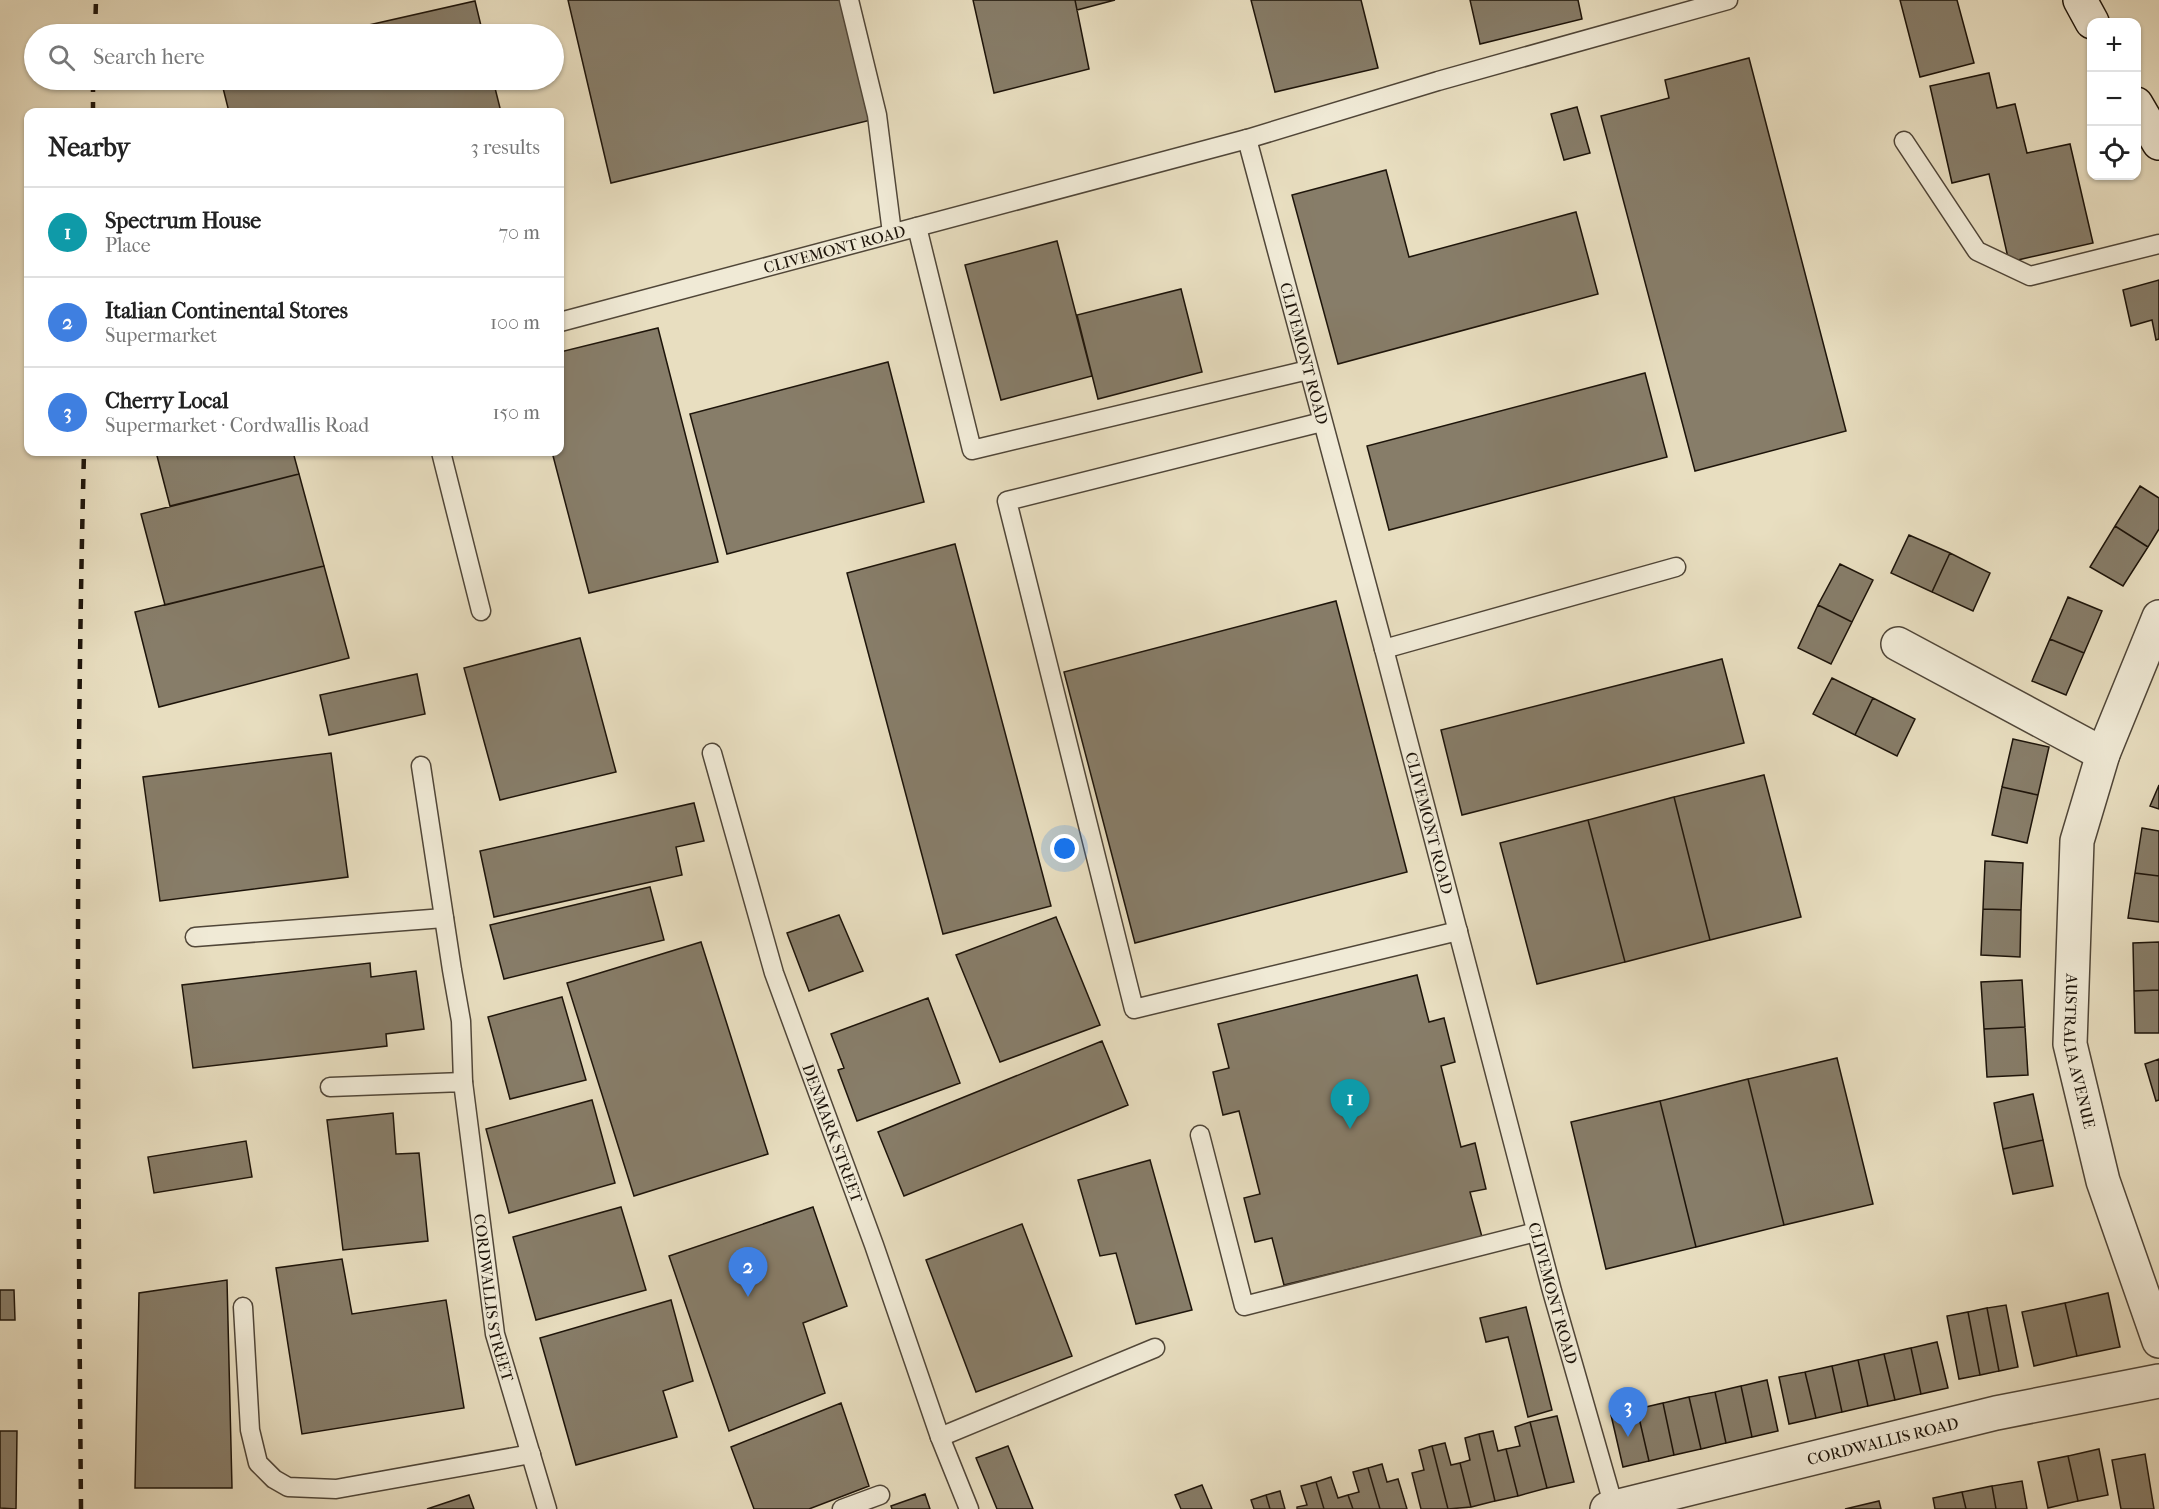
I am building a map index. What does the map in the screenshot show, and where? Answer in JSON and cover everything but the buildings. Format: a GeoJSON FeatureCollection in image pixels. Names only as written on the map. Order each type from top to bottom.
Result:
{"type":"FeatureCollection","features":[{"type":"Feature","properties":{"kind":"street"},"geometry":{"type":"LineString","coordinates":[[2080,0],[2090,18]]}},
{"type":"Feature","properties":{"kind":"street","name":"AUSTRALIA AVENUE"},"geometry":{"type":"LineString","coordinates":[[2159,617],[2103,754],[2077,841],[2070,1044],[2103,1181],[2159,1341]]}},
{"type":"Feature","properties":{"kind":"street"},"geometry":{"type":"LineString","coordinates":[[1898,644],[2103,754]]}},
{"type":"Feature","properties":{"kind":"street","name":"CORDWALLIS ROAD"},"geometry":{"type":"LineString","coordinates":[[1610,1508],[1665,1502],[1996,1413],[2159,1381]]}},
{"type":"Feature","properties":{"kind":"lane"},"geometry":{"type":"LineString","coordinates":[[849,0],[877,115],[892,233]]}},
{"type":"Feature","properties":{"kind":"lane","name":"CLIVEMONT ROAD"},"geometry":{"type":"LineString","coordinates":[[564,321],[1247,139],[1438,81],[1728,0]]}},
{"type":"Feature","properties":{"kind":"lane","name":"CLIVEMONT ROAD"},"geometry":{"type":"LineString","coordinates":[[1247,139],[1610,1508]]}},
{"type":"Feature","properties":{"kind":"lane"},"geometry":{"type":"LineString","coordinates":[[1904,141],[1977,251],[2030,276],[2159,244]]}},
{"type":"Feature","properties":{"kind":"lane"},"geometry":{"type":"LineString","coordinates":[[917,227],[972,450],[1308,370]]}},
{"type":"Feature","properties":{"kind":"lane"},"geometry":{"type":"LineString","coordinates":[[1322,422],[1007,501],[1134,1009],[1458,931]]}},
{"type":"Feature","properties":{"kind":"lane"},"geometry":{"type":"LineString","coordinates":[[442,456],[482,611]]}},
{"type":"Feature","properties":{"kind":"lane"},"geometry":{"type":"LineString","coordinates":[[1384,649],[1676,567]]}},
{"type":"Feature","properties":{"kind":"lane","name":"DENMARK STREET"},"geometry":{"type":"LineString","coordinates":[[712,753],[774,973],[874,1245],[940,1437],[969,1509]]}},
{"type":"Feature","properties":{"kind":"lane","name":"CORDWALLIS STREET"},"geometry":{"type":"LineString","coordinates":[[421,766],[461,1020],[463,1082],[495,1334],[547,1509]]}},
{"type":"Feature","properties":{"kind":"lane"},"geometry":{"type":"LineString","coordinates":[[195,937],[444,918]]}},
{"type":"Feature","properties":{"kind":"lane"},"geometry":{"type":"LineString","coordinates":[[330,1087],[463,1082]]}},
{"type":"Feature","properties":{"kind":"lane"},"geometry":{"type":"LineString","coordinates":[[1200,1135],[1244,1306],[1536,1232]]}},
{"type":"Feature","properties":{"kind":"lane"},"geometry":{"type":"LineString","coordinates":[[243,1307],[250,1430],[258,1463],[274,1479],[288,1487],[336,1489],[531,1454]]}},
{"type":"Feature","properties":{"kind":"lane"},"geometry":{"type":"LineString","coordinates":[[940,1437],[1155,1348]]}},
{"type":"Feature","properties":{"kind":"lane"},"geometry":{"type":"LineString","coordinates":[[842,1509],[879,1495]]}},
{"type":"Feature","properties":{"kind":"railway"},"geometry":{"type":"LineString","coordinates":[[95,24],[96,0]]}},
{"type":"Feature","properties":{"kind":"railway"},"geometry":{"type":"LineString","coordinates":[[93,90],[93,108]]}},
{"type":"Feature","properties":{"kind":"railway"},"geometry":{"type":"LineString","coordinates":[[81,1509],[78,848],[84,456]]}},
{"type":"Feature","properties":{"kind":"place","name":"Spectrum House"},"geometry":{"type":"Point","coordinates":[1350,1129]}},
{"type":"Feature","properties":{"kind":"place","name":"Italian Continental Stores"},"geometry":{"type":"Point","coordinates":[748,1297]}},
{"type":"Feature","properties":{"kind":"place","name":"Cherry Local"},"geometry":{"type":"Point","coordinates":[1628,1437]}}]}
